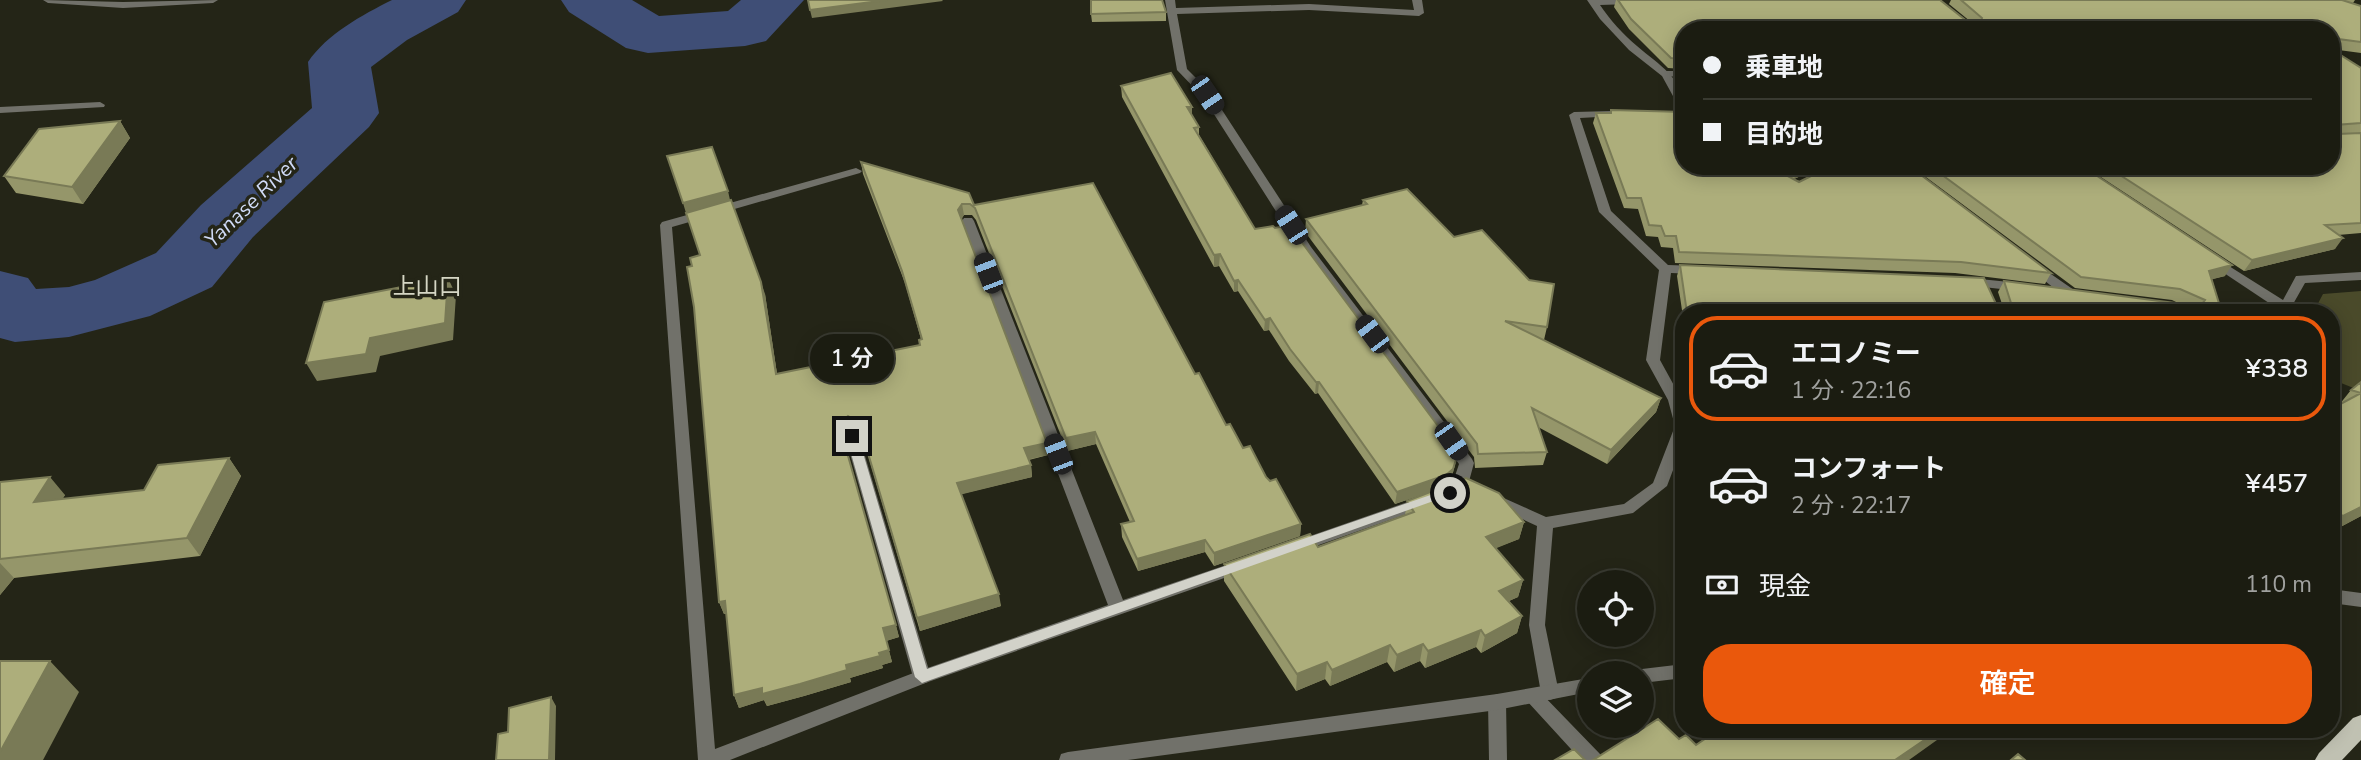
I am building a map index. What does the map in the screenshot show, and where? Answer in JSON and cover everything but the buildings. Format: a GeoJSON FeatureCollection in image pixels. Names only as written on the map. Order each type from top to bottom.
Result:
{"type":"FeatureCollection","features":[{"type":"Feature","properties":{"kind":"main road"},"geometry":{"type":"LineString","coordinates":[[2327,760],[2361,725]]}},
{"type":"Feature","properties":{"kind":"street"},"geometry":{"type":"LineString","coordinates":[[48,0],[123,5],[213,0]]}},
{"type":"Feature","properties":{"kind":"street"},"geometry":{"type":"LineString","coordinates":[[1418,0],[1419,13],[1309,6],[1171,6],[1182,70],[1207,95],[1306,249],[1467,463],[1472,491]]}},
{"type":"Feature","properties":{"kind":"street"},"geometry":{"type":"LineString","coordinates":[[1593,1],[1661,0]]}},
{"type":"Feature","properties":{"kind":"street"},"geometry":{"type":"LineString","coordinates":[[1593,1],[1603,17],[1633,48],[1666,74],[1675,90]]}},
{"type":"Feature","properties":{"kind":"street"},"geometry":{"type":"LineString","coordinates":[[1666,74],[1675,74]]}},
{"type":"Feature","properties":{"kind":"street"},"geometry":{"type":"LineString","coordinates":[[0,110],[100,105]]}},
{"type":"Feature","properties":{"kind":"street"},"geometry":{"type":"LineString","coordinates":[[1629,114],[1573,115],[1605,212],[1665,269],[1706,271]]}},
{"type":"Feature","properties":{"kind":"street"},"geometry":{"type":"LineString","coordinates":[[1670,114],[1675,114]]}},
{"type":"Feature","properties":{"kind":"street"},"geometry":{"type":"LineString","coordinates":[[856,171],[666,225],[708,760],[922,677],[1258,560]]}},
{"type":"Feature","properties":{"kind":"street"},"geometry":{"type":"LineString","coordinates":[[968,221],[1118,609]]}},
{"type":"Feature","properties":{"kind":"street"},"geometry":{"type":"LineString","coordinates":[[2206,256],[2274,304]]}},
{"type":"Feature","properties":{"kind":"street"},"geometry":{"type":"LineString","coordinates":[[1955,280],[2076,294],[2027,261]]}},
{"type":"Feature","properties":{"kind":"street"},"geometry":{"type":"LineString","coordinates":[[1665,269],[1653,360],[1675,393]]}},
{"type":"Feature","properties":{"kind":"street"},"geometry":{"type":"LineString","coordinates":[[2286,304],[2301,279],[2361,276]]}},
{"type":"Feature","properties":{"kind":"street"},"geometry":{"type":"LineString","coordinates":[[1985,283],[1992,303]]}},
{"type":"Feature","properties":{"kind":"street"},"geometry":{"type":"LineString","coordinates":[[852,436],[922,677]]}},
{"type":"Feature","properties":{"kind":"street"},"geometry":{"type":"LineString","coordinates":[[1284,551],[1450,493],[1472,491],[1545,523],[1628,509],[1659,486],[1675,444]]}},
{"type":"Feature","properties":{"kind":"street"},"geometry":{"type":"LineString","coordinates":[[1545,523],[1537,625],[1542,695],[1593,760]]}},
{"type":"Feature","properties":{"kind":"street"},"geometry":{"type":"LineString","coordinates":[[2340,597],[2361,600]]}},
{"type":"Feature","properties":{"kind":"street"},"geometry":{"type":"LineString","coordinates":[[1654,675],[1675,672]]}},
{"type":"Feature","properties":{"kind":"street"},"geometry":{"type":"LineString","coordinates":[[1068,760],[1497,702],[1577,688]]}},
{"type":"Feature","properties":{"kind":"street"},"geometry":{"type":"LineString","coordinates":[[1497,702],[1498,760]]}},
{"type":"Feature","properties":{"kind":"shaded area"},"geometry":{"type":"Polygon","coordinates":[[[2361,291],[2361,391],[2340,383],[2340,304],[2318,304],[2323,294],[2361,291]]]}},
{"type":"Feature","properties":{"kind":"waterway","name":"Yanase River"},"geometry":{"type":"LineString","coordinates":[[0,296],[15,316],[69,312],[122,298],[184,270],[227,221],[346,113],[339,62],[386,27],[437,0]]}},
{"type":"Feature","properties":{"kind":"waterway","name":"Yanase River"},"geometry":{"type":"LineString","coordinates":[[590,0],[648,35],[745,28],[775,0]]}},
{"type":"Feature","properties":{"kind":"district","name":"上山口"},"geometry":{"type":"Point","coordinates":[427,286]}},
{"type":"Feature","properties":{"kind":"route"},"geometry":{"type":"LineString","coordinates":[[852,436],[922,677],[1450,493]]}}]}
